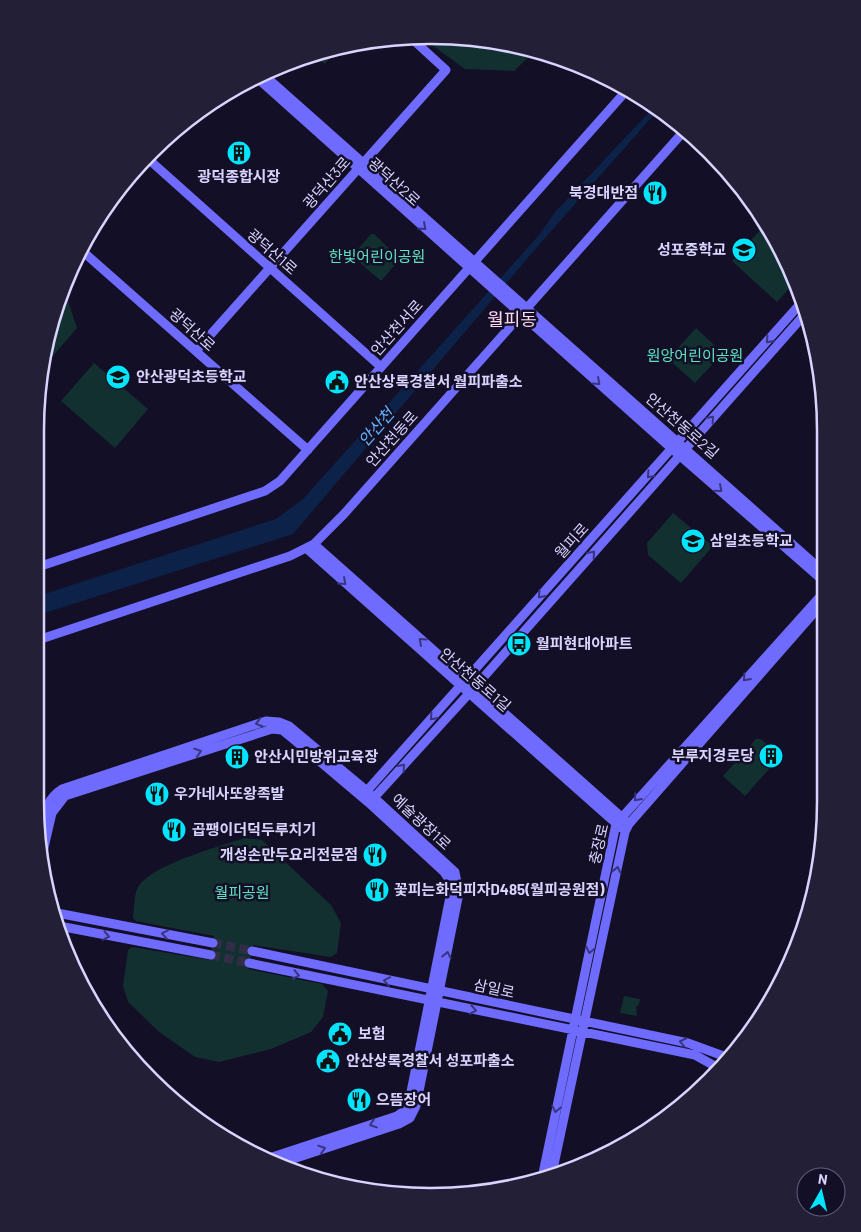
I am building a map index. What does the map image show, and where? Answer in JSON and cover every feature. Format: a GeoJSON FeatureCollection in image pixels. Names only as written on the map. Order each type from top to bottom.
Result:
{"type":"FeatureCollection","features":[{"type":"Feature","properties":{"kind":"street","name":"광덕산3로"},"geometry":{"type":"LineString","coordinates":[[196,351],[446,70],[418,44]]}},
{"type":"Feature","properties":{"kind":"street","name":"광덕산2로"},"geometry":{"type":"LineString","coordinates":[[269,79],[361,166]]}},
{"type":"Feature","properties":{"kind":"street","name":"광덕산2로"},"geometry":{"type":"LineString","coordinates":[[262,82],[361,166],[481,273]]}},
{"type":"Feature","properties":{"kind":"street","name":"안산천서로"},"geometry":{"type":"LineString","coordinates":[[44,565],[265,491],[280,481],[623,96]]}},
{"type":"Feature","properties":{"kind":"street","name":"안산천동로"},"geometry":{"type":"LineString","coordinates":[[44,638],[310,546],[344,514],[680,135]]}},
{"type":"Feature","properties":{"kind":"street","name":"광덕산1로"},"geometry":{"type":"LineString","coordinates":[[152,162],[381,367]]}},
{"type":"Feature","properties":{"kind":"street","name":"광덕산로"},"geometry":{"type":"LineString","coordinates":[[86,255],[308,450]]}},
{"type":"Feature","properties":{"kind":"street","name":"안산천동로2길"},"geometry":{"type":"LineString","coordinates":[[481,273],[679,448],[817,566]]}},
{"type":"Feature","properties":{"kind":"street","name":"월피로"},"geometry":{"type":"LineString","coordinates":[[368,797],[472,690],[797,307]]}},
{"type":"Feature","properties":{"kind":"street","name":"월피로"},"geometry":{"type":"LineString","coordinates":[[368,797],[463,683],[801,319]]}},
{"type":"Feature","properties":{"kind":"street","name":"안산천동로2길"},"geometry":{"type":"LineString","coordinates":[[679,448],[817,575]]}},
{"type":"Feature","properties":{"kind":"street","name":"안산천동로1길"},"geometry":{"type":"LineString","coordinates":[[310,546],[627,828]]}},
{"type":"Feature","properties":{"kind":"street","name":"충장로"},"geometry":{"type":"LineString","coordinates":[[543,1171],[618,820],[817,600]]}},
{"type":"Feature","properties":{"kind":"street","name":"충장로"},"geometry":{"type":"LineString","coordinates":[[553,1169],[627,828],[817,609]]}},
{"type":"Feature","properties":{"kind":"street","name":"예술광장1로"},"geometry":{"type":"LineString","coordinates":[[44,811],[46,804],[52,795],[62,789],[266,721],[279,722],[289,726],[368,797],[444,872],[450,881],[451,892],[416,1106],[410,1118],[399,1124],[287,1161]]}},
{"type":"Feature","properties":{"kind":"street","name":"예술광장1로"},"geometry":{"type":"LineString","coordinates":[[46,839],[52,813],[57,803],[65,796],[272,729],[282,730],[368,797]]}},
{"type":"Feature","properties":{"kind":"street"},"geometry":{"type":"LineString","coordinates":[[60,914],[213,943]]}},
{"type":"Feature","properties":{"kind":"street"},"geometry":{"type":"LineString","coordinates":[[64,927],[211,956]]}},
{"type":"Feature","properties":{"kind":"street","name":"삼일로"},"geometry":{"type":"LineString","coordinates":[[252,951],[688,1043],[722,1056]]}},
{"type":"Feature","properties":{"kind":"street","name":"삼일로"},"geometry":{"type":"LineString","coordinates":[[249,963],[695,1055],[713,1065]]}},
{"type":"Feature","properties":{"kind":"street","name":"예술광장1로"},"geometry":{"type":"LineString","coordinates":[[275,1156],[397,1116],[405,1110],[410,1097],[433,1002]]}},
{"type":"Feature","properties":{"kind":"green space"},"geometry":{"type":"Polygon","coordinates":[[[431,44],[481,47],[529,57],[514,71],[465,69],[431,44]]]}},
{"type":"Feature","properties":{"kind":"green space"},"geometry":{"type":"Polygon","coordinates":[[[331,57],[325,64],[319,60],[331,57]]]}},
{"type":"Feature","properties":{"kind":"green space"},"geometry":{"type":"Polygon","coordinates":[[[761,230],[790,287],[777,302],[732,261],[761,230]]]}},
{"type":"Feature","properties":{"kind":"green space","name":"한빛어린이공원"},"geometry":{"type":"Polygon","coordinates":[[[371,234],[374,234],[400,259],[381,281],[352,256],[371,234]]]}},
{"type":"Feature","properties":{"kind":"green space"},"geometry":{"type":"Polygon","coordinates":[[[67,298],[77,328],[50,359],[67,298]]]}},
{"type":"Feature","properties":{"kind":"green space","name":"원앙어린이공원"},"geometry":{"type":"Polygon","coordinates":[[[696,328],[723,353],[695,383],[668,359],[696,328]]]}},
{"type":"Feature","properties":{"kind":"green space"},"geometry":{"type":"Polygon","coordinates":[[[94,363],[148,409],[115,448],[61,401],[94,363]]]}},
{"type":"Feature","properties":{"kind":"green space"},"geometry":{"type":"Polygon","coordinates":[[[673,513],[713,546],[681,583],[648,555],[647,543],[673,513]]]}},
{"type":"Feature","properties":{"kind":"green space"},"geometry":{"type":"Polygon","coordinates":[[[756,739],[761,739],[778,754],[778,759],[745,796],[723,776],[756,739]]]}},
{"type":"Feature","properties":{"kind":"green space","name":"월피공원"},"geometry":{"type":"Polygon","coordinates":[[[245,838],[262,840],[331,905],[341,923],[337,953],[331,957],[253,945],[248,969],[322,984],[328,991],[323,1017],[311,1032],[271,1049],[219,1062],[195,1057],[158,1031],[128,1002],[123,986],[128,950],[132,947],[210,960],[214,936],[136,921],[133,918],[138,887],[145,879],[171,864],[245,838]]]}},
{"type":"Feature","properties":{"kind":"green space"},"geometry":{"type":"Polygon","coordinates":[[[624,996],[640,999],[639,1005],[636,1007],[637,1016],[620,1013],[624,996]]]}},
{"type":"Feature","properties":{"kind":"water","name":"안산천"},"geometry":{"type":"Polygon","coordinates":[[[649,112],[654,115],[538,246],[293,534],[44,613],[44,594],[276,519],[303,499],[539,235],[556,211],[649,112]]]}},
{"type":"Feature","properties":{"kind":"tunnel"},"geometry":{"type":"LineString","coordinates":[[213,943],[252,951]]}},
{"type":"Feature","properties":{"kind":"tunnel"},"geometry":{"type":"LineString","coordinates":[[211,955],[249,963]]}},
{"type":"Feature","properties":{"kind":"place","name":"광덕종합시장"},"geometry":{"type":"Point","coordinates":[239,153]}},
{"type":"Feature","properties":{"kind":"place","name":"북경대반점"},"geometry":{"type":"Point","coordinates":[655,193]}},
{"type":"Feature","properties":{"kind":"place","name":"성포중학교"},"geometry":{"type":"Point","coordinates":[744,250]}},
{"type":"Feature","properties":{"kind":"place","name":"안산광덕초등학교"},"geometry":{"type":"Point","coordinates":[118,377]}},
{"type":"Feature","properties":{"kind":"place","name":"안산상록경찰서 월피파출소"},"geometry":{"type":"Point","coordinates":[337,382]}},
{"type":"Feature","properties":{"kind":"place","name":"삼일초등학교"},"geometry":{"type":"Point","coordinates":[693,541]}},
{"type":"Feature","properties":{"kind":"place","name":"월피현대아파트"},"geometry":{"type":"Point","coordinates":[519,644]}},
{"type":"Feature","properties":{"kind":"place","name":"부루지경로당"},"geometry":{"type":"Point","coordinates":[771,756]}},
{"type":"Feature","properties":{"kind":"place","name":"안산시민방위교육장"},"geometry":{"type":"Point","coordinates":[237,757]}},
{"type":"Feature","properties":{"kind":"place","name":"우가네사또왕족발"},"geometry":{"type":"Point","coordinates":[157,794]}},
{"type":"Feature","properties":{"kind":"place","name":"곱팽이더덕두루치기"},"geometry":{"type":"Point","coordinates":[174,830]}},
{"type":"Feature","properties":{"kind":"place","name":"개성손만두요리전문점"},"geometry":{"type":"Point","coordinates":[375,855]}},
{"type":"Feature","properties":{"kind":"place","name":"꽃피는화덕피자D485(월피공원점)"},"geometry":{"type":"Point","coordinates":[377,890]}},
{"type":"Feature","properties":{"kind":"place","name":"보험"},"geometry":{"type":"Point","coordinates":[340,1034]}},
{"type":"Feature","properties":{"kind":"place","name":"안산상록경찰서 성포파출소"},"geometry":{"type":"Point","coordinates":[328,1061]}},
{"type":"Feature","properties":{"kind":"place","name":"으뜸장어"},"geometry":{"type":"Point","coordinates":[359,1100]}},
{"type":"Feature","properties":{"kind":"district","name":"월피동"},"geometry":{"type":"Point","coordinates":[512,320]}}]}
